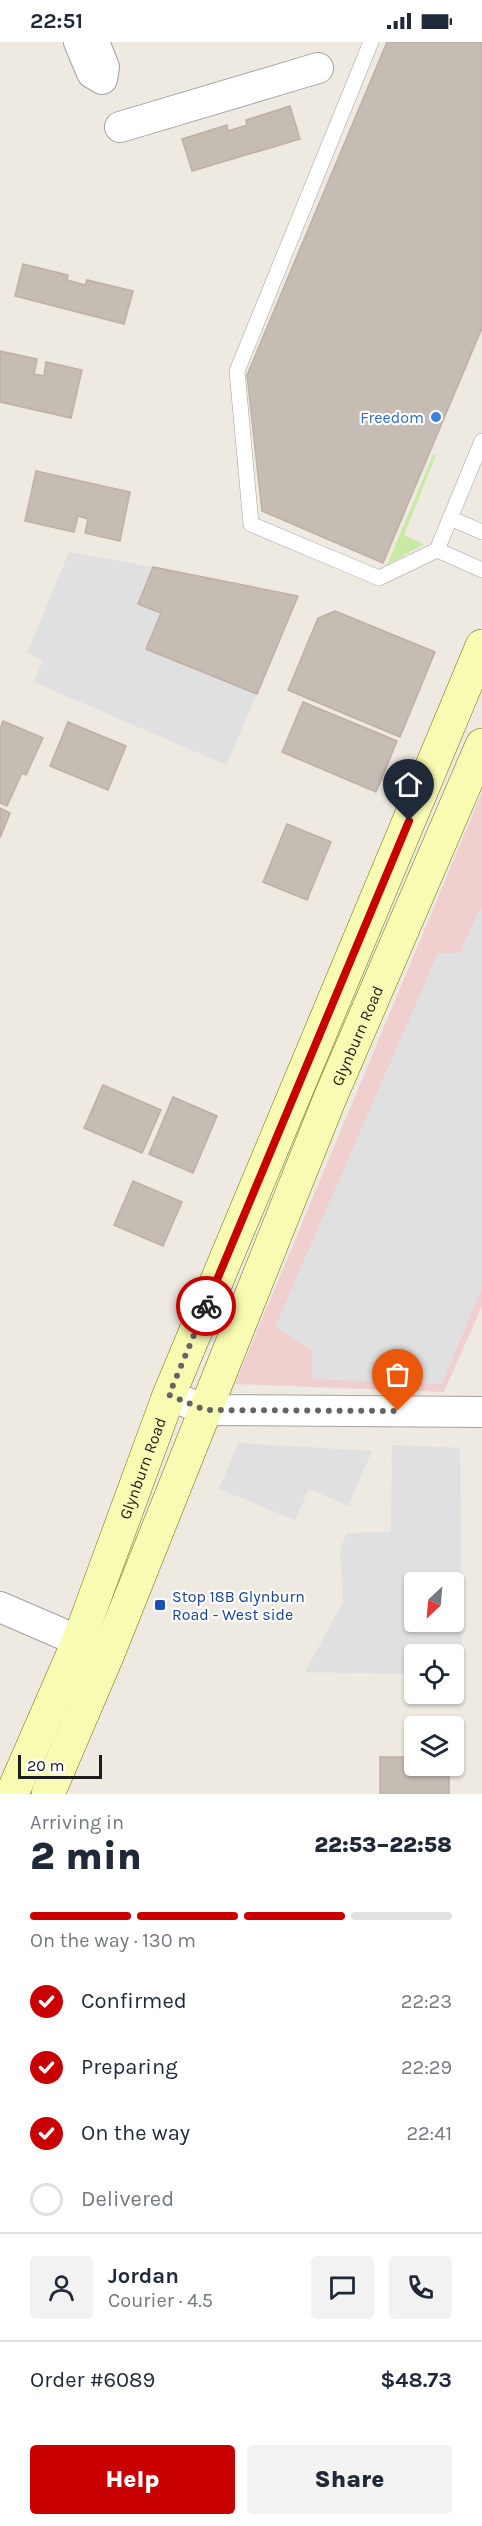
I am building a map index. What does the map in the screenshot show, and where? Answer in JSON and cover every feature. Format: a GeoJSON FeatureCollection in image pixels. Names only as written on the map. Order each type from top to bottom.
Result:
{"type":"FeatureCollection","features":[{"type":"Feature","properties":{"kind":"main road","name":"Glynburn Road"},"geometry":{"type":"LineString","coordinates":[[12,1794],[79,1640],[169,1395],[482,646]]}},
{"type":"Feature","properties":{"kind":"main road","name":"Glynburn Road"},"geometry":{"type":"LineString","coordinates":[[48,1794],[108,1654],[330,1098],[481,750]]}},
{"type":"Feature","properties":{"kind":"street"},"geometry":{"type":"LineString","coordinates":[[79,42],[92,73],[102,79],[104,67],[94,42]]}},
{"type":"Feature","properties":{"kind":"street"},"geometry":{"type":"LineString","coordinates":[[120,127],[318,68]]}},
{"type":"Feature","properties":{"kind":"street"},"geometry":{"type":"LineString","coordinates":[[444,737],[481,750]]}},
{"type":"Feature","properties":{"kind":"street"},"geometry":{"type":"LineString","coordinates":[[169,1395],[205,1410],[482,1412]]}},
{"type":"Feature","properties":{"kind":"street"},"geometry":{"type":"LineString","coordinates":[[0,1607],[108,1654]]}},
{"type":"Feature","properties":{"kind":"lane"},"geometry":{"type":"LineString","coordinates":[[371,42],[237,371],[251,524],[379,578],[437,550],[482,441]]}},
{"type":"Feature","properties":{"kind":"lane"},"geometry":{"type":"LineString","coordinates":[[450,519],[482,532]]}},
{"type":"Feature","properties":{"kind":"lane"},"geometry":{"type":"LineString","coordinates":[[437,550],[482,570]]}},
{"type":"Feature","properties":{"kind":"shaded area"},"geometry":{"type":"Polygon","coordinates":[[[69,552],[153,567],[138,604],[161,613],[257,694],[226,765],[34,682],[43,660],[27,653],[69,552]]]}},
{"type":"Feature","properties":{"kind":"shaded area"},"geometry":{"type":"Polygon","coordinates":[[[482,792],[482,1306],[444,1392],[235,1384],[482,792]]]}},
{"type":"Feature","properties":{"kind":"shaded area"},"geometry":{"type":"Polygon","coordinates":[[[480,908],[482,909],[482,1287],[442,1384],[313,1379],[311,1350],[275,1327],[438,953],[460,953],[480,908]]]}},
{"type":"Feature","properties":{"kind":"shaded area"},"geometry":{"type":"Polygon","coordinates":[[[238,1443],[372,1451],[348,1506],[309,1489],[295,1520],[219,1489],[238,1443]]]}},
{"type":"Feature","properties":{"kind":"shaded area"},"geometry":{"type":"Polygon","coordinates":[[[392,1445],[460,1448],[461,1572],[404,1572],[404,1632],[462,1632],[462,1644],[404,1644],[404,1674],[305,1672],[343,1602],[340,1549],[347,1533],[391,1532],[392,1445]]]}},
{"type":"Feature","properties":{"kind":"green space"},"geometry":{"type":"Polygon","coordinates":[[[433,455],[436,455],[404,535],[424,544],[387,565],[433,455]]]}},
{"type":"Feature","properties":{"kind":"building"},"geometry":{"type":"Polygon","coordinates":[[[387,42],[482,42],[482,328],[383,563],[262,511],[247,375],[387,42]]]}},
{"type":"Feature","properties":{"kind":"building"},"geometry":{"type":"Polygon","coordinates":[[[290,106],[300,139],[192,171],[182,139],[227,125],[228,131],[247,125],[246,120],[290,106]]]}},
{"type":"Feature","properties":{"kind":"building"},"geometry":{"type":"Polygon","coordinates":[[[23,264],[68,275],[67,280],[85,285],[87,280],[133,291],[124,324],[15,296],[23,264]]]}},
{"type":"Feature","properties":{"kind":"building"},"geometry":{"type":"Polygon","coordinates":[[[0,351],[37,359],[34,374],[44,376],[46,362],[82,370],[71,418],[0,402],[0,351]]]}},
{"type":"Feature","properties":{"kind":"building"},"geometry":{"type":"Polygon","coordinates":[[[36,471],[130,492],[120,541],[85,533],[88,519],[78,516],[74,532],[25,521],[36,471]]]}},
{"type":"Feature","properties":{"kind":"building"},"geometry":{"type":"Polygon","coordinates":[[[153,567],[298,596],[257,694],[146,649],[161,613],[138,604],[153,567]]]}},
{"type":"Feature","properties":{"kind":"building"},"geometry":{"type":"Polygon","coordinates":[[[335,611],[435,652],[400,737],[288,690],[318,618],[335,611]]]}},
{"type":"Feature","properties":{"kind":"building"},"geometry":{"type":"Polygon","coordinates":[[[303,702],[397,741],[376,792],[282,752],[303,702]]]}},
{"type":"Feature","properties":{"kind":"building"},"geometry":{"type":"Polygon","coordinates":[[[3,721],[43,738],[26,775],[22,773],[7,806],[0,803],[0,729],[3,721]]]}},
{"type":"Feature","properties":{"kind":"building"},"geometry":{"type":"Polygon","coordinates":[[[68,722],[126,746],[108,790],[50,766],[68,722]]]}},
{"type":"Feature","properties":{"kind":"building"},"geometry":{"type":"Polygon","coordinates":[[[0,808],[10,813],[0,838],[0,808]]]}},
{"type":"Feature","properties":{"kind":"building"},"geometry":{"type":"Polygon","coordinates":[[[287,824],[331,842],[307,900],[263,882],[287,824]]]}},
{"type":"Feature","properties":{"kind":"building"},"geometry":{"type":"Polygon","coordinates":[[[103,1085],[161,1110],[142,1153],[84,1128],[103,1085]]]}},
{"type":"Feature","properties":{"kind":"building"},"geometry":{"type":"Polygon","coordinates":[[[173,1097],[217,1116],[193,1173],[149,1154],[173,1097]]]}},
{"type":"Feature","properties":{"kind":"building"},"geometry":{"type":"Polygon","coordinates":[[[133,1181],[182,1202],[163,1246],[114,1225],[133,1181]]]}},
{"type":"Feature","properties":{"kind":"building"},"geometry":{"type":"Polygon","coordinates":[[[380,1757],[404,1757],[404,1776],[449,1776],[449,1794],[380,1794],[380,1757]]]}},
{"type":"Feature","properties":{"kind":"way so far"},"geometry":{"type":"LineString","coordinates":[[206,1306],[169,1395],[205,1410],[398,1411]]}},
{"type":"Feature","properties":{"kind":"place","name":"Freedom"},"geometry":{"type":"Point","coordinates":[436,417]}},
{"type":"Feature","properties":{"kind":"place","name":"Stop 18B Glynburn Road - West side"},"geometry":{"type":"Point","coordinates":[160,1605]}},
{"type":"Feature","properties":{"kind":"route"},"geometry":{"type":"LineString","coordinates":[[206,1306],[409,821]]}}]}
